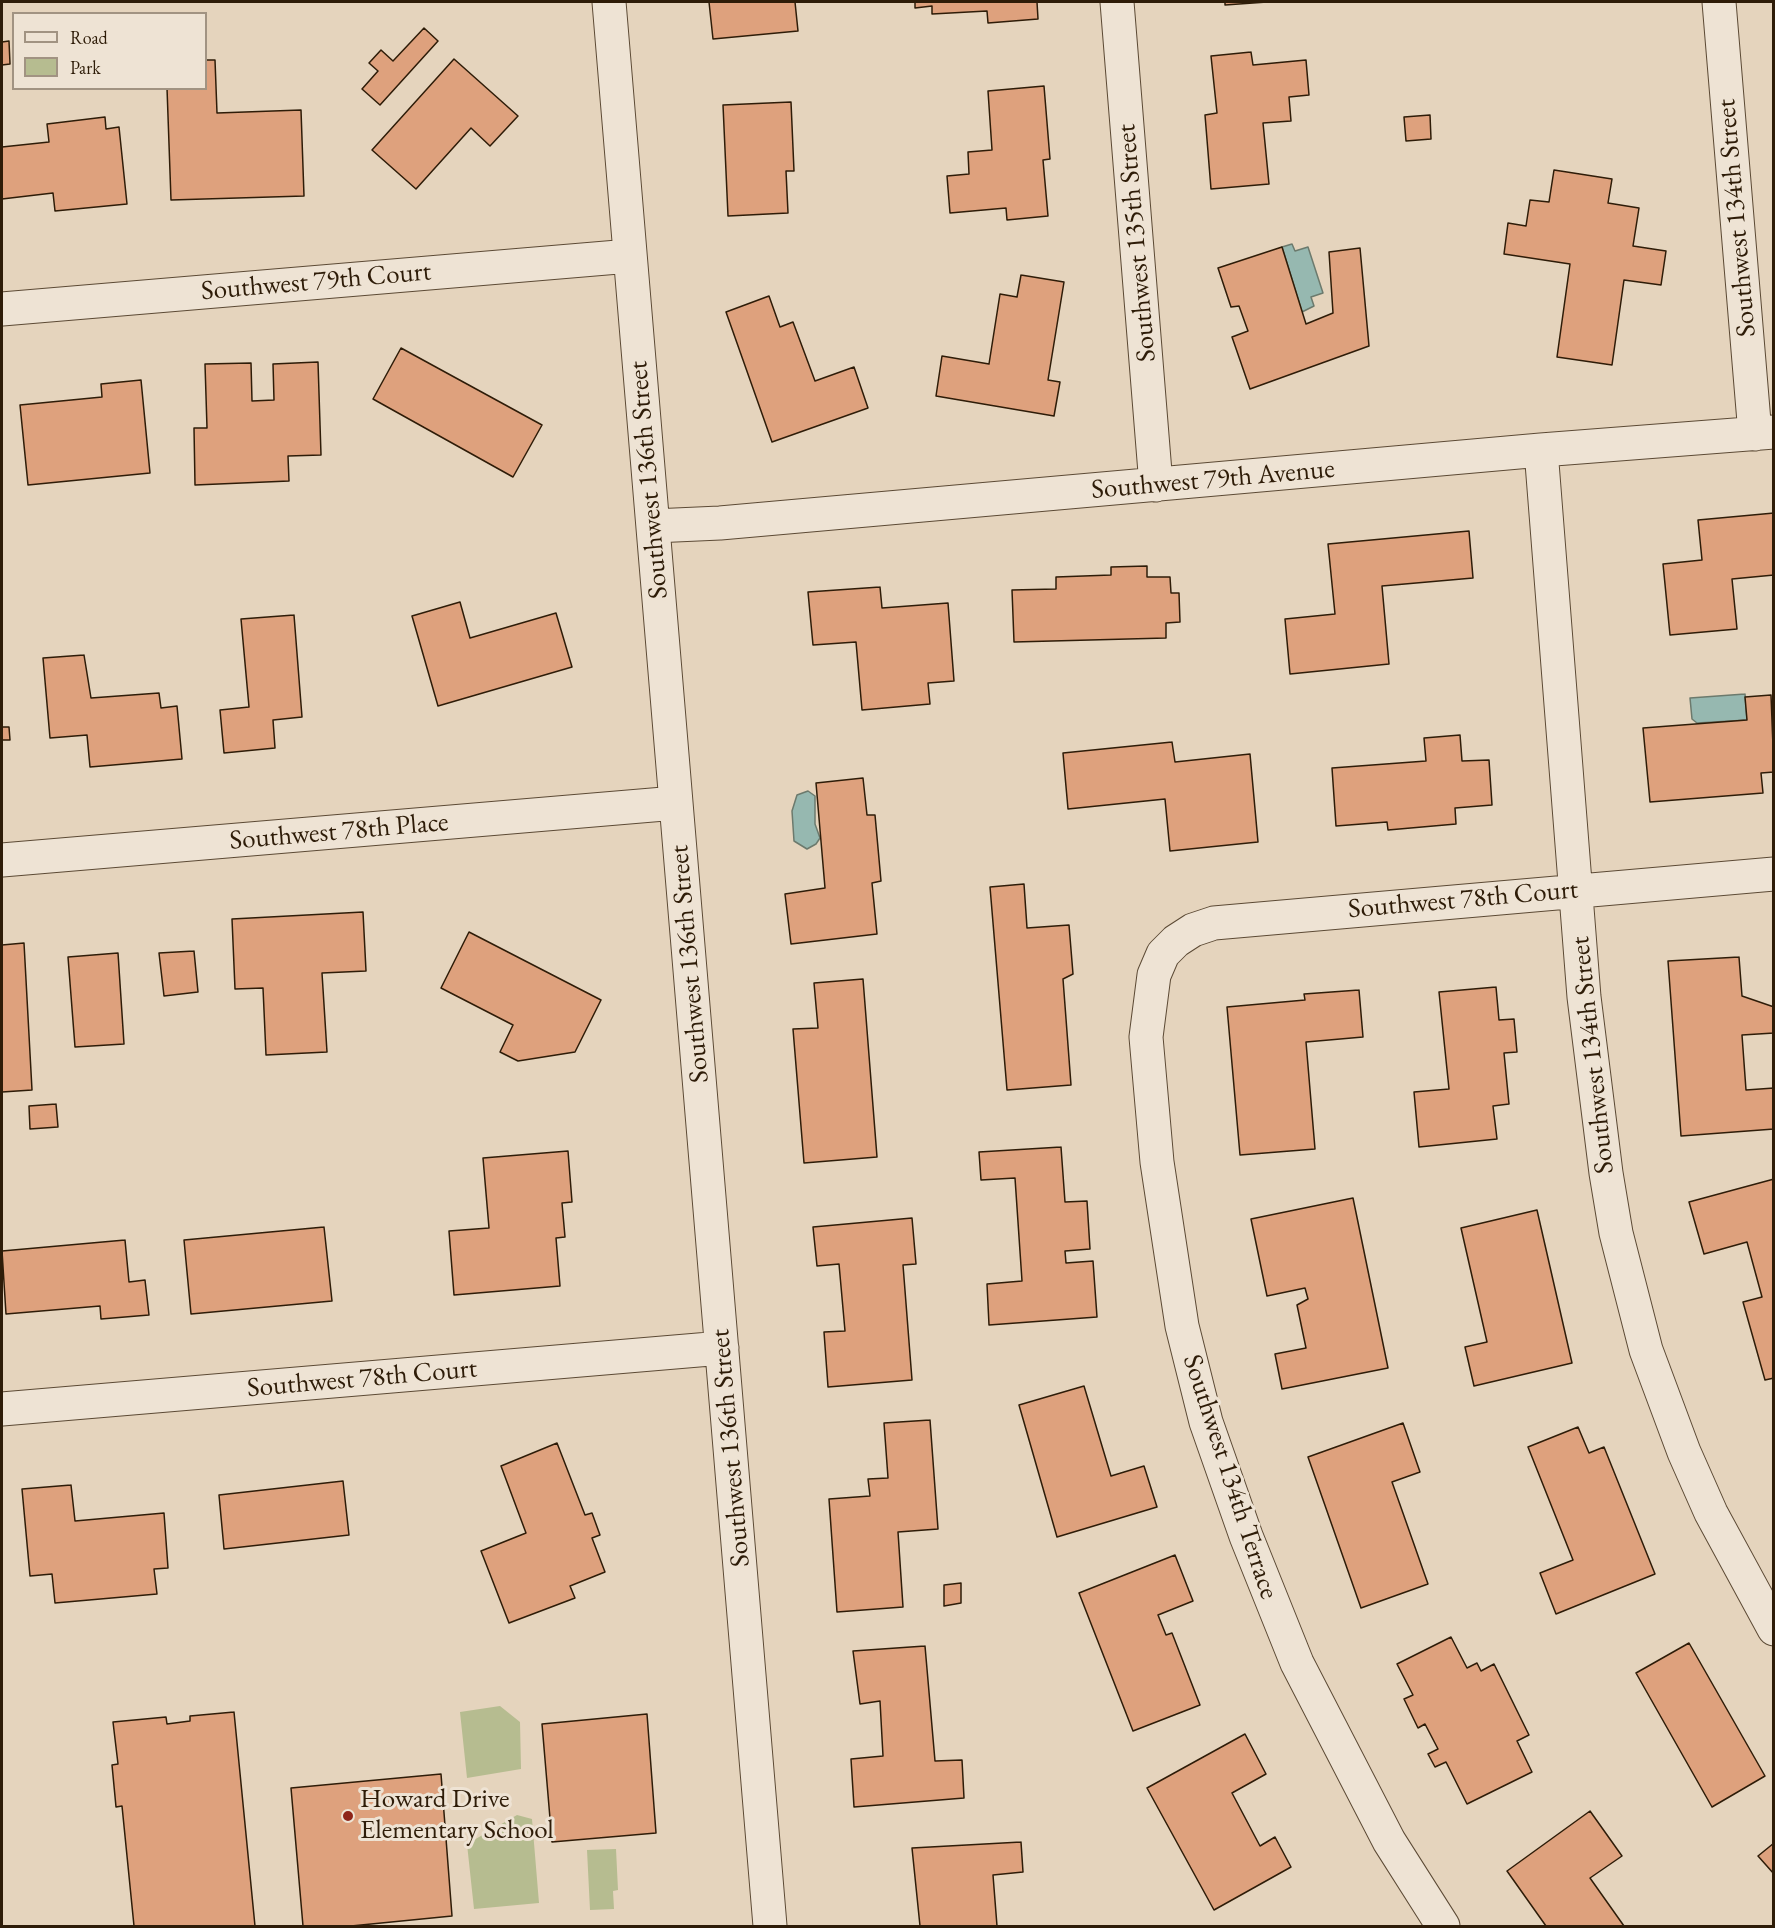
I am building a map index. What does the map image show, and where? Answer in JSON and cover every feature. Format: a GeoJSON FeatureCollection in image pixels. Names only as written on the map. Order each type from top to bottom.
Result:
{"type":"FeatureCollection","features":[{"type":"Feature","properties":{"kind":"street","name":"Southwest 136th Street"},"geometry":{"type":"LineString","coordinates":[[609,2],[770,1926]]}},
{"type":"Feature","properties":{"kind":"street","name":"Southwest 135th Street"},"geometry":{"type":"LineString","coordinates":[[1117,2],[1156,485]]}},
{"type":"Feature","properties":{"kind":"street","name":"Southwest 134th Street"},"geometry":{"type":"LineString","coordinates":[[1719,2],[1764,433]]}},
{"type":"Feature","properties":{"kind":"street","name":"Southwest 79th Court"},"geometry":{"type":"LineString","coordinates":[[2,309],[630,256]]}},
{"type":"Feature","properties":{"kind":"street","name":"Southwest 79th Avenue"},"geometry":{"type":"LineString","coordinates":[[653,526],[1764,433]]}},
{"type":"Feature","properties":{"kind":"street","name":"Southwest 134th Street"},"geometry":{"type":"LineString","coordinates":[[1541,450],[1584,997],[1605,1173],[1632,1298],[1646,1350],[1706,1503],[1737,1566],[1773,1629]]}},
{"type":"Feature","properties":{"kind":"street","name":"Southwest 78th Place"},"geometry":{"type":"LineString","coordinates":[[2,860],[676,803]]}},
{"type":"Feature","properties":{"kind":"street","name":"Southwest 78th Court"},"geometry":{"type":"LineString","coordinates":[[1163,954],[1176,941],[1194,930],[1214,923],[1773,874]]}},
{"type":"Feature","properties":{"kind":"street","name":"Southwest 134th Terrace"},"geometry":{"type":"LineString","coordinates":[[1163,954],[1154,975],[1148,1005],[1146,1037],[1148,1073],[1173,1277],[1192,1371],[1203,1412],[1246,1536],[1297,1663],[1389,1841],[1443,1926]]}},
{"type":"Feature","properties":{"kind":"street","name":"Southwest 78th Court"},"geometry":{"type":"LineString","coordinates":[[2,1408],[722,1348]]}},
{"type":"Feature","properties":{"kind":"green space"},"geometry":{"type":"Polygon","coordinates":[[[500,1706],[520,1722],[521,1769],[467,1778],[460,1712],[500,1706]]]}},
{"type":"Feature","properties":{"kind":"green space"},"geometry":{"type":"Polygon","coordinates":[[[517,1815],[532,1819],[539,1903],[474,1909],[467,1844],[517,1815]]]}},
{"type":"Feature","properties":{"kind":"green space"},"geometry":{"type":"Polygon","coordinates":[[[616,1849],[618,1890],[613,1891],[614,1909],[590,1910],[587,1850],[616,1849]]]}},
{"type":"Feature","properties":{"kind":"water"},"geometry":{"type":"Polygon","coordinates":[[[1292,244],[1295,251],[1308,247],[1323,293],[1311,297],[1314,306],[1302,312],[1282,247],[1292,244]]]}},
{"type":"Feature","properties":{"kind":"water"},"geometry":{"type":"Polygon","coordinates":[[[1745,694],[1747,720],[1697,723],[1692,719],[1690,698],[1745,694]]]}},
{"type":"Feature","properties":{"kind":"water"},"geometry":{"type":"Polygon","coordinates":[[[808,791],[815,796],[815,824],[820,838],[816,844],[807,849],[794,841],[792,811],[797,795],[808,791]]]}},
{"type":"Feature","properties":{"kind":"building"},"geometry":{"type":"Polygon","coordinates":[[[709,2],[795,2],[798,31],[713,39],[709,2]]]}},
{"type":"Feature","properties":{"kind":"building"},"geometry":{"type":"Polygon","coordinates":[[[915,2],[1037,2],[1038,19],[988,23],[987,11],[932,14],[932,6],[915,8],[915,2]]]}},
{"type":"Feature","properties":{"kind":"building"},"geometry":{"type":"Polygon","coordinates":[[[1225,2],[1267,2],[1225,5],[1225,2]]]}},
{"type":"Feature","properties":{"kind":"building"},"geometry":{"type":"Polygon","coordinates":[[[424,28],[438,41],[380,105],[362,89],[378,71],[369,63],[381,50],[393,61],[424,28]]]}},
{"type":"Feature","properties":{"kind":"building"},"geometry":{"type":"Polygon","coordinates":[[[9,41],[10,64],[2,65],[2,42],[9,41]]]}},
{"type":"Feature","properties":{"kind":"building"},"geometry":{"type":"Polygon","coordinates":[[[1251,52],[1253,65],[1306,60],[1309,95],[1289,97],[1291,121],[1263,123],[1269,184],[1211,189],[1205,115],[1217,113],[1211,56],[1251,52]]]}},
{"type":"Feature","properties":{"kind":"building"},"geometry":{"type":"Polygon","coordinates":[[[454,59],[518,116],[490,146],[471,128],[416,189],[372,150],[454,59]]]}},
{"type":"Feature","properties":{"kind":"building"},"geometry":{"type":"Polygon","coordinates":[[[207,60],[215,60],[217,113],[301,110],[304,196],[171,200],[167,90],[207,90],[207,60]]]}},
{"type":"Feature","properties":{"kind":"building"},"geometry":{"type":"Polygon","coordinates":[[[1044,86],[1050,159],[1043,160],[1048,216],[1007,220],[1006,208],[950,213],[947,176],[969,174],[968,152],[992,150],[988,91],[1044,86]]]}},
{"type":"Feature","properties":{"kind":"building"},"geometry":{"type":"Polygon","coordinates":[[[791,102],[794,171],[786,171],[788,213],[728,216],[723,105],[791,102]]]}},
{"type":"Feature","properties":{"kind":"building"},"geometry":{"type":"Polygon","coordinates":[[[1430,115],[1431,139],[1406,141],[1404,117],[1430,115]]]}},
{"type":"Feature","properties":{"kind":"building"},"geometry":{"type":"Polygon","coordinates":[[[105,117],[106,129],[119,127],[127,204],[55,211],[53,193],[2,199],[2,147],[49,142],[47,124],[105,117]]]}},
{"type":"Feature","properties":{"kind":"building"},"geometry":{"type":"Polygon","coordinates":[[[1554,170],[1612,179],[1608,203],[1639,208],[1633,246],[1666,251],[1661,285],[1624,280],[1612,365],[1557,357],[1570,264],[1504,254],[1508,223],[1526,226],[1530,200],[1549,202],[1554,170]]]}},
{"type":"Feature","properties":{"kind":"building"},"geometry":{"type":"Polygon","coordinates":[[[1282,247],[1306,324],[1333,313],[1329,252],[1360,248],[1369,346],[1250,389],[1232,337],[1248,331],[1239,306],[1231,307],[1218,268],[1282,247]]]}},
{"type":"Feature","properties":{"kind":"building"},"geometry":{"type":"Polygon","coordinates":[[[1021,275],[1064,282],[1048,380],[1060,382],[1054,416],[936,396],[942,356],[989,364],[1000,294],[1017,297],[1021,275]]]}},
{"type":"Feature","properties":{"kind":"building"},"geometry":{"type":"Polygon","coordinates":[[[769,296],[780,327],[793,322],[815,381],[854,367],[868,408],[772,442],[726,312],[769,296]]]}},
{"type":"Feature","properties":{"kind":"building"},"geometry":{"type":"Polygon","coordinates":[[[401,348],[542,425],[513,477],[373,399],[401,348]]]}},
{"type":"Feature","properties":{"kind":"building"},"geometry":{"type":"Polygon","coordinates":[[[318,362],[321,455],[288,456],[289,481],[195,485],[194,428],[207,428],[205,364],[251,363],[252,401],[274,400],[273,364],[318,362]]]}},
{"type":"Feature","properties":{"kind":"building"},"geometry":{"type":"Polygon","coordinates":[[[141,380],[150,473],[28,485],[20,405],[102,397],[101,384],[141,380]]]}},
{"type":"Feature","properties":{"kind":"building"},"geometry":{"type":"Polygon","coordinates":[[[1774,513],[1774,575],[1732,579],[1737,629],[1670,635],[1663,564],[1702,560],[1698,520],[1774,513]]]}},
{"type":"Feature","properties":{"kind":"building"},"geometry":{"type":"Polygon","coordinates":[[[1469,531],[1473,578],[1382,586],[1389,664],[1290,674],[1285,619],[1335,614],[1328,544],[1469,531]]]}},
{"type":"Feature","properties":{"kind":"building"},"geometry":{"type":"Polygon","coordinates":[[[1147,566],[1147,577],[1170,577],[1171,593],[1179,593],[1180,622],[1166,623],[1166,638],[1014,642],[1012,590],[1056,589],[1056,577],[1111,575],[1111,567],[1147,566]]]}},
{"type":"Feature","properties":{"kind":"building"},"geometry":{"type":"Polygon","coordinates":[[[880,587],[882,608],[948,603],[954,681],[928,683],[930,704],[862,710],[856,642],[813,645],[808,592],[880,587]]]}},
{"type":"Feature","properties":{"kind":"building"},"geometry":{"type":"Polygon","coordinates":[[[460,602],[470,638],[556,613],[572,667],[438,706],[412,616],[460,602]]]}},
{"type":"Feature","properties":{"kind":"building"},"geometry":{"type":"Polygon","coordinates":[[[294,615],[302,717],[273,720],[275,748],[224,753],[220,710],[249,707],[241,619],[294,615]]]}},
{"type":"Feature","properties":{"kind":"building"},"geometry":{"type":"Polygon","coordinates":[[[84,655],[91,698],[159,693],[161,708],[177,706],[182,759],[90,767],[87,735],[50,738],[43,658],[84,655]]]}},
{"type":"Feature","properties":{"kind":"building"},"geometry":{"type":"Polygon","coordinates":[[[1771,695],[1774,772],[1761,773],[1763,793],[1650,802],[1643,728],[1747,720],[1745,697],[1771,695]]]}},
{"type":"Feature","properties":{"kind":"building"},"geometry":{"type":"Polygon","coordinates":[[[2,727],[9,727],[10,740],[2,740],[2,727]]]}},
{"type":"Feature","properties":{"kind":"building"},"geometry":{"type":"Polygon","coordinates":[[[1460,735],[1462,761],[1489,760],[1492,805],[1455,808],[1456,824],[1388,830],[1387,822],[1336,826],[1332,768],[1426,761],[1424,738],[1460,735]]]}},
{"type":"Feature","properties":{"kind":"building"},"geometry":{"type":"Polygon","coordinates":[[[1172,742],[1175,762],[1250,754],[1258,842],[1170,851],[1165,799],[1068,809],[1063,753],[1172,742]]]}},
{"type":"Feature","properties":{"kind":"building"},"geometry":{"type":"Polygon","coordinates":[[[863,778],[867,815],[875,815],[881,881],[872,883],[877,934],[791,944],[785,894],[825,888],[816,783],[863,778]]]}},
{"type":"Feature","properties":{"kind":"building"},"geometry":{"type":"Polygon","coordinates":[[[1024,884],[1027,928],[1069,925],[1073,974],[1063,979],[1071,1085],[1007,1090],[990,887],[1024,884]]]}},
{"type":"Feature","properties":{"kind":"building"},"geometry":{"type":"Polygon","coordinates":[[[363,912],[366,971],[322,973],[327,1052],[266,1055],[263,988],[235,989],[232,919],[363,912]]]}},
{"type":"Feature","properties":{"kind":"building"},"geometry":{"type":"Polygon","coordinates":[[[469,932],[601,1000],[575,1052],[518,1061],[500,1052],[513,1025],[441,988],[469,932]]]}},
{"type":"Feature","properties":{"kind":"building"},"geometry":{"type":"Polygon","coordinates":[[[24,943],[32,1090],[2,1092],[2,945],[24,943]]]}},
{"type":"Feature","properties":{"kind":"building"},"geometry":{"type":"Polygon","coordinates":[[[194,951],[198,992],[164,996],[159,953],[194,951]]]}},
{"type":"Feature","properties":{"kind":"building"},"geometry":{"type":"Polygon","coordinates":[[[118,953],[124,1044],[75,1047],[68,957],[118,953]]]}},
{"type":"Feature","properties":{"kind":"building"},"geometry":{"type":"Polygon","coordinates":[[[1739,957],[1742,996],[1774,1007],[1774,1033],[1742,1035],[1746,1090],[1774,1088],[1774,1129],[1681,1136],[1668,961],[1739,957]]]}},
{"type":"Feature","properties":{"kind":"building"},"geometry":{"type":"Polygon","coordinates":[[[863,979],[877,1157],[804,1163],[793,1029],[818,1028],[814,983],[863,979]]]}},
{"type":"Feature","properties":{"kind":"building"},"geometry":{"type":"Polygon","coordinates":[[[1496,987],[1499,1020],[1514,1019],[1517,1052],[1504,1053],[1509,1104],[1493,1106],[1497,1139],[1419,1147],[1414,1092],[1449,1089],[1439,992],[1496,987]]]}},
{"type":"Feature","properties":{"kind":"building"},"geometry":{"type":"Polygon","coordinates":[[[1359,990],[1363,1037],[1306,1042],[1315,1149],[1240,1155],[1227,1007],[1305,1000],[1304,994],[1359,990]]]}},
{"type":"Feature","properties":{"kind":"building"},"geometry":{"type":"Polygon","coordinates":[[[56,1104],[58,1127],[30,1129],[29,1106],[56,1104]]]}},
{"type":"Feature","properties":{"kind":"building"},"geometry":{"type":"Polygon","coordinates":[[[1061,1147],[1065,1202],[1087,1201],[1090,1249],[1065,1251],[1066,1263],[1093,1261],[1097,1317],[989,1325],[987,1284],[1022,1281],[1015,1178],[981,1180],[979,1152],[1061,1147]]]}},
{"type":"Feature","properties":{"kind":"building"},"geometry":{"type":"Polygon","coordinates":[[[568,1151],[572,1202],[562,1203],[565,1237],[556,1238],[560,1286],[454,1295],[449,1231],[489,1228],[483,1158],[568,1151]]]}},
{"type":"Feature","properties":{"kind":"building"},"geometry":{"type":"Polygon","coordinates":[[[1774,1179],[1774,1378],[1765,1380],[1743,1302],[1762,1297],[1747,1242],[1704,1254],[1689,1202],[1774,1179]]]}},
{"type":"Feature","properties":{"kind":"building"},"geometry":{"type":"Polygon","coordinates":[[[1353,1198],[1388,1368],[1282,1389],[1275,1354],[1306,1348],[1297,1305],[1308,1299],[1305,1288],[1267,1296],[1251,1219],[1353,1198]]]}},
{"type":"Feature","properties":{"kind":"building"},"geometry":{"type":"Polygon","coordinates":[[[1537,1210],[1572,1363],[1474,1386],[1465,1347],[1487,1342],[1461,1228],[1537,1210]]]}},
{"type":"Feature","properties":{"kind":"building"},"geometry":{"type":"Polygon","coordinates":[[[912,1218],[916,1264],[903,1265],[912,1380],[828,1387],[824,1332],[845,1331],[839,1264],[817,1266],[813,1227],[912,1218]]]}},
{"type":"Feature","properties":{"kind":"building"},"geometry":{"type":"Polygon","coordinates":[[[324,1227],[332,1301],[191,1314],[184,1240],[324,1227]]]}},
{"type":"Feature","properties":{"kind":"building"},"geometry":{"type":"Polygon","coordinates":[[[125,1240],[129,1282],[145,1280],[149,1315],[101,1319],[100,1306],[6,1314],[2,1251],[125,1240]]]}},
{"type":"Feature","properties":{"kind":"building"},"geometry":{"type":"Polygon","coordinates":[[[1084,1386],[1111,1476],[1144,1466],[1157,1507],[1057,1537],[1019,1405],[1084,1386]]]}},
{"type":"Feature","properties":{"kind":"building"},"geometry":{"type":"Polygon","coordinates":[[[930,1420],[938,1529],[898,1532],[903,1607],[837,1612],[829,1499],[870,1496],[868,1479],[888,1478],[884,1423],[930,1420]]]}},
{"type":"Feature","properties":{"kind":"building"},"geometry":{"type":"Polygon","coordinates":[[[1403,1423],[1420,1472],[1392,1482],[1428,1584],[1361,1608],[1308,1457],[1403,1423]]]}},
{"type":"Feature","properties":{"kind":"building"},"geometry":{"type":"Polygon","coordinates":[[[1578,1427],[1589,1453],[1604,1447],[1655,1574],[1556,1614],[1540,1573],[1573,1560],[1528,1447],[1578,1427]]]}},
{"type":"Feature","properties":{"kind":"building"},"geometry":{"type":"Polygon","coordinates":[[[557,1443],[585,1515],[592,1513],[600,1535],[592,1538],[605,1572],[570,1586],[575,1598],[509,1623],[481,1551],[526,1533],[501,1466],[557,1443]]]}},
{"type":"Feature","properties":{"kind":"building"},"geometry":{"type":"Polygon","coordinates":[[[343,1481],[349,1535],[224,1549],[219,1495],[343,1481]]]}},
{"type":"Feature","properties":{"kind":"building"},"geometry":{"type":"Polygon","coordinates":[[[71,1485],[75,1521],[164,1513],[168,1568],[154,1569],[157,1594],[55,1603],[52,1574],[30,1576],[22,1489],[71,1485]]]}},
{"type":"Feature","properties":{"kind":"building"},"geometry":{"type":"Polygon","coordinates":[[[1175,1555],[1193,1601],[1158,1615],[1166,1635],[1172,1633],[1200,1705],[1133,1731],[1079,1593],[1175,1555]]]}},
{"type":"Feature","properties":{"kind":"building"},"geometry":{"type":"Polygon","coordinates":[[[961,1583],[961,1603],[944,1606],[944,1585],[961,1583]]]}},
{"type":"Feature","properties":{"kind":"building"},"geometry":{"type":"Polygon","coordinates":[[[1451,1637],[1467,1668],[1477,1663],[1481,1671],[1494,1664],[1529,1735],[1517,1741],[1532,1772],[1467,1804],[1446,1762],[1435,1767],[1428,1754],[1438,1749],[1425,1724],[1418,1728],[1404,1699],[1413,1695],[1397,1664],[1451,1637]]]}},
{"type":"Feature","properties":{"kind":"building"},"geometry":{"type":"Polygon","coordinates":[[[1689,1643],[1765,1776],[1712,1807],[1636,1673],[1689,1643]]]}},
{"type":"Feature","properties":{"kind":"building"},"geometry":{"type":"Polygon","coordinates":[[[925,1646],[935,1761],[962,1760],[964,1798],[854,1807],[851,1759],[883,1756],[880,1701],[860,1704],[853,1651],[925,1646]]]}},
{"type":"Feature","properties":{"kind":"building"},"geometry":{"type":"Polygon","coordinates":[[[234,1712],[255,1926],[134,1926],[122,1806],[116,1807],[112,1765],[118,1764],[113,1722],[166,1717],[167,1724],[190,1721],[190,1716],[234,1712]]]}},
{"type":"Feature","properties":{"kind":"building"},"geometry":{"type":"Polygon","coordinates":[[[647,1714],[656,1833],[552,1842],[542,1724],[647,1714]]]}},
{"type":"Feature","properties":{"kind":"building"},"geometry":{"type":"Polygon","coordinates":[[[1245,1734],[1266,1774],[1232,1793],[1260,1846],[1275,1837],[1291,1867],[1214,1910],[1147,1788],[1245,1734]]]}},
{"type":"Feature","properties":{"kind":"building"},"geometry":{"type":"Polygon","coordinates":[[[441,1774],[452,1916],[351,1926],[303,1926],[291,1788],[441,1774]]]}},
{"type":"Feature","properties":{"kind":"building"},"geometry":{"type":"Polygon","coordinates":[[[1590,1811],[1622,1856],[1590,1878],[1624,1926],[1546,1926],[1507,1871],[1590,1811]]]}},
{"type":"Feature","properties":{"kind":"building"},"geometry":{"type":"Polygon","coordinates":[[[1021,1842],[1023,1872],[993,1875],[997,1926],[920,1926],[912,1848],[1021,1842]]]}},
{"type":"Feature","properties":{"kind":"building"},"geometry":{"type":"Polygon","coordinates":[[[1774,1843],[1774,1874],[1758,1856],[1774,1843]]]}},
{"type":"Feature","properties":{"kind":"place","name":"Howard Drive Elementary School"},"geometry":{"type":"Point","coordinates":[348,1816]}}]}
